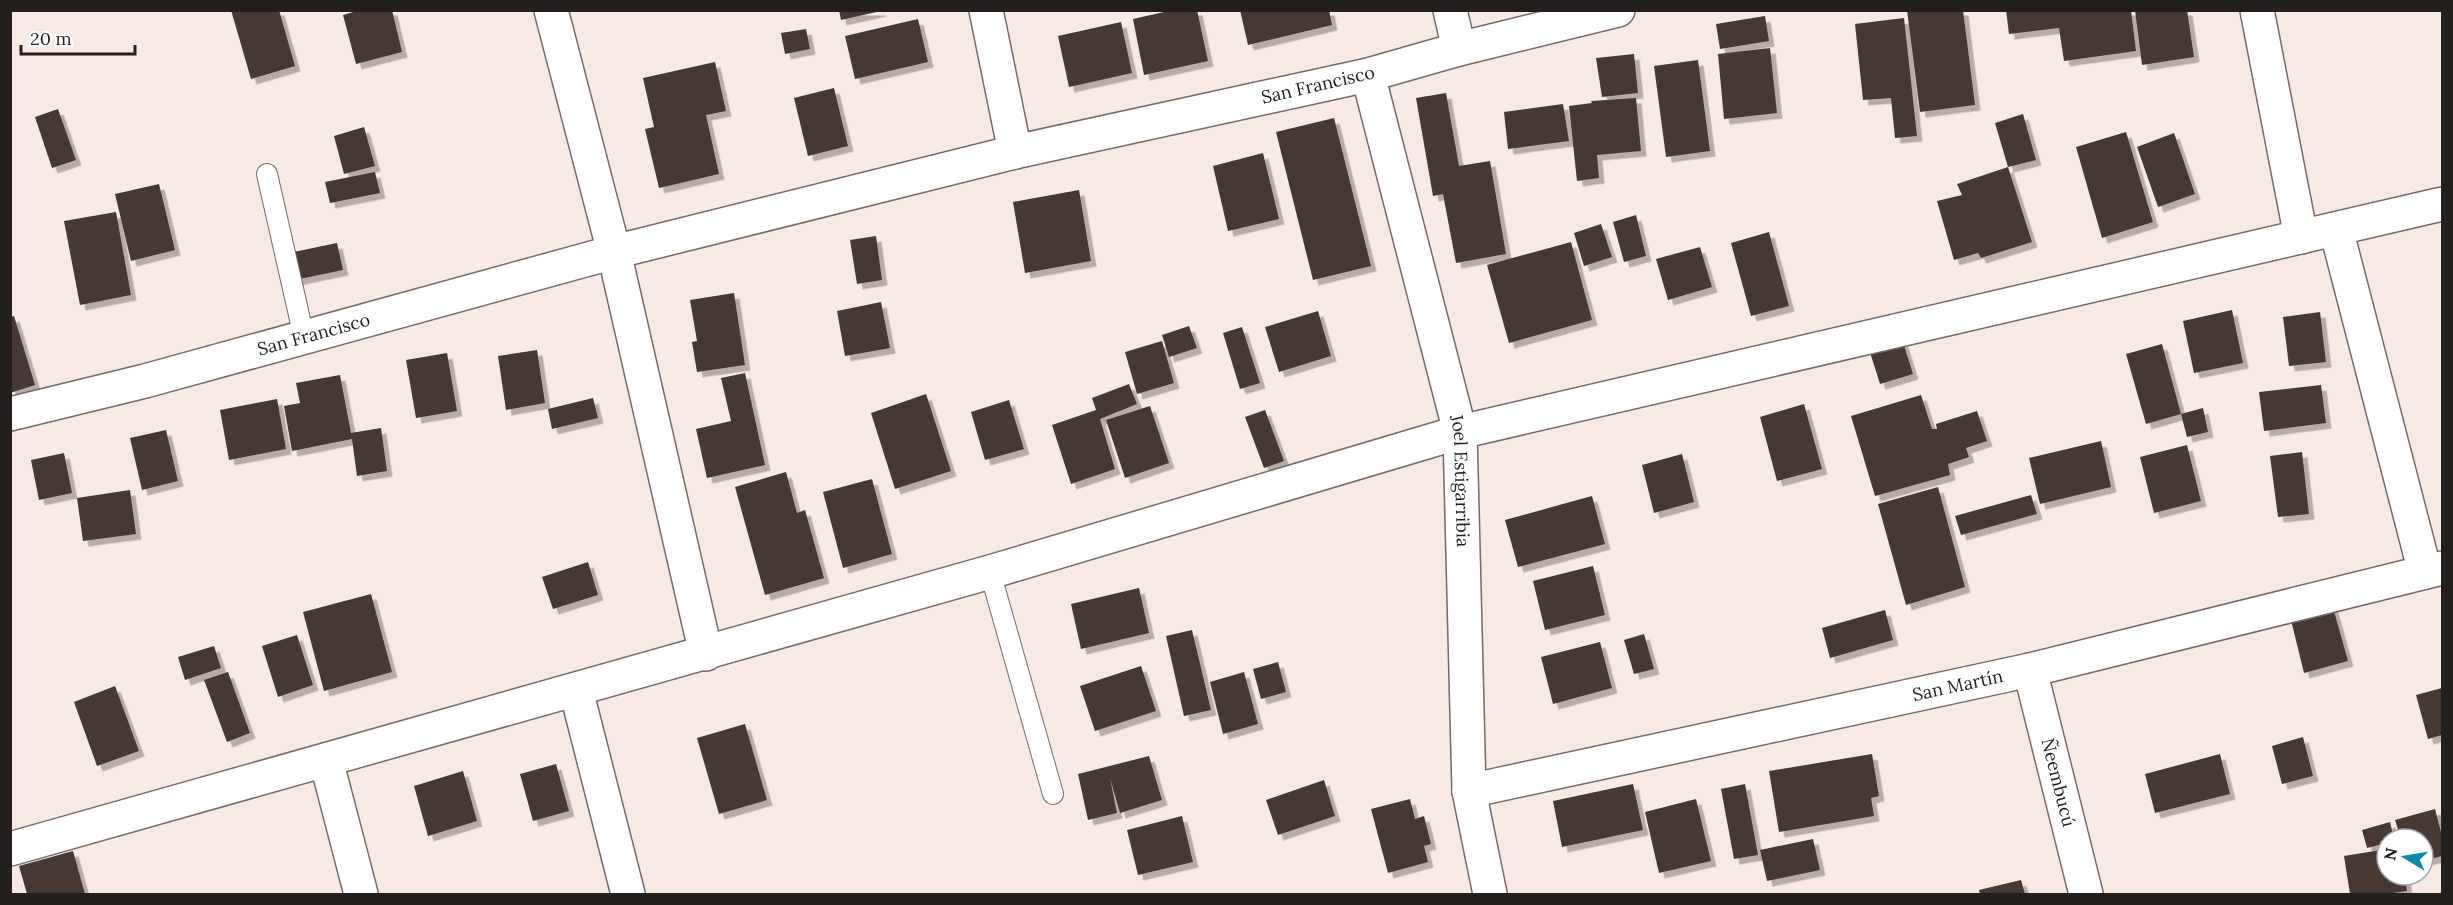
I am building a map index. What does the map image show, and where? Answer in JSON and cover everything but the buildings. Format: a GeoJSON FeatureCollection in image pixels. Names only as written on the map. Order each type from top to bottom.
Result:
{"type":"FeatureCollection","features":[{"type":"Feature","properties":{"kind":"street"},"geometry":{"type":"LineString","coordinates":[[551,10],[614,252],[706,654]]}},
{"type":"Feature","properties":{"kind":"street"},"geometry":{"type":"LineString","coordinates":[[986,10],[1015,152]]}},
{"type":"Feature","properties":{"kind":"street"},"geometry":{"type":"LineString","coordinates":[[1450,10],[1460,49]]}},
{"type":"Feature","properties":{"kind":"street","name":"San Francisco"},"geometry":{"type":"LineString","coordinates":[[10,414],[146,381],[614,252],[1015,152],[1368,75],[1460,49],[1618,10]]}},
{"type":"Feature","properties":{"kind":"street"},"geometry":{"type":"LineString","coordinates":[[2257,10],[2301,237]]}},
{"type":"Feature","properties":{"kind":"street","name":"Joel Estigarribia"},"geometry":{"type":"LineString","coordinates":[[1368,75],[1460,432],[1469,791],[1490,894]]}},
{"type":"Feature","properties":{"kind":"street"},"geometry":{"type":"LineString","coordinates":[[10,849],[706,654],[1460,432],[2442,204]]}},
{"type":"Feature","properties":{"kind":"street"},"geometry":{"type":"LineString","coordinates":[[2336,229],[2434,570]]}},
{"type":"Feature","properties":{"kind":"street","name":"San Martín"},"geometry":{"type":"LineString","coordinates":[[1469,791],[2030,670],[2434,570]]}},
{"type":"Feature","properties":{"kind":"street","name":"Ñeembucú"},"geometry":{"type":"LineString","coordinates":[[2030,670],[2086,894]]}},
{"type":"Feature","properties":{"kind":"street"},"geometry":{"type":"LineString","coordinates":[[576,690],[628,894]]}},
{"type":"Feature","properties":{"kind":"street"},"geometry":{"type":"LineString","coordinates":[[326,760],[361,894]]}},
{"type":"Feature","properties":{"kind":"lane"},"geometry":{"type":"LineString","coordinates":[[267,174],[304,337]]}},
{"type":"Feature","properties":{"kind":"lane"},"geometry":{"type":"LineString","coordinates":[[990,572],[1053,794]]}}]}
